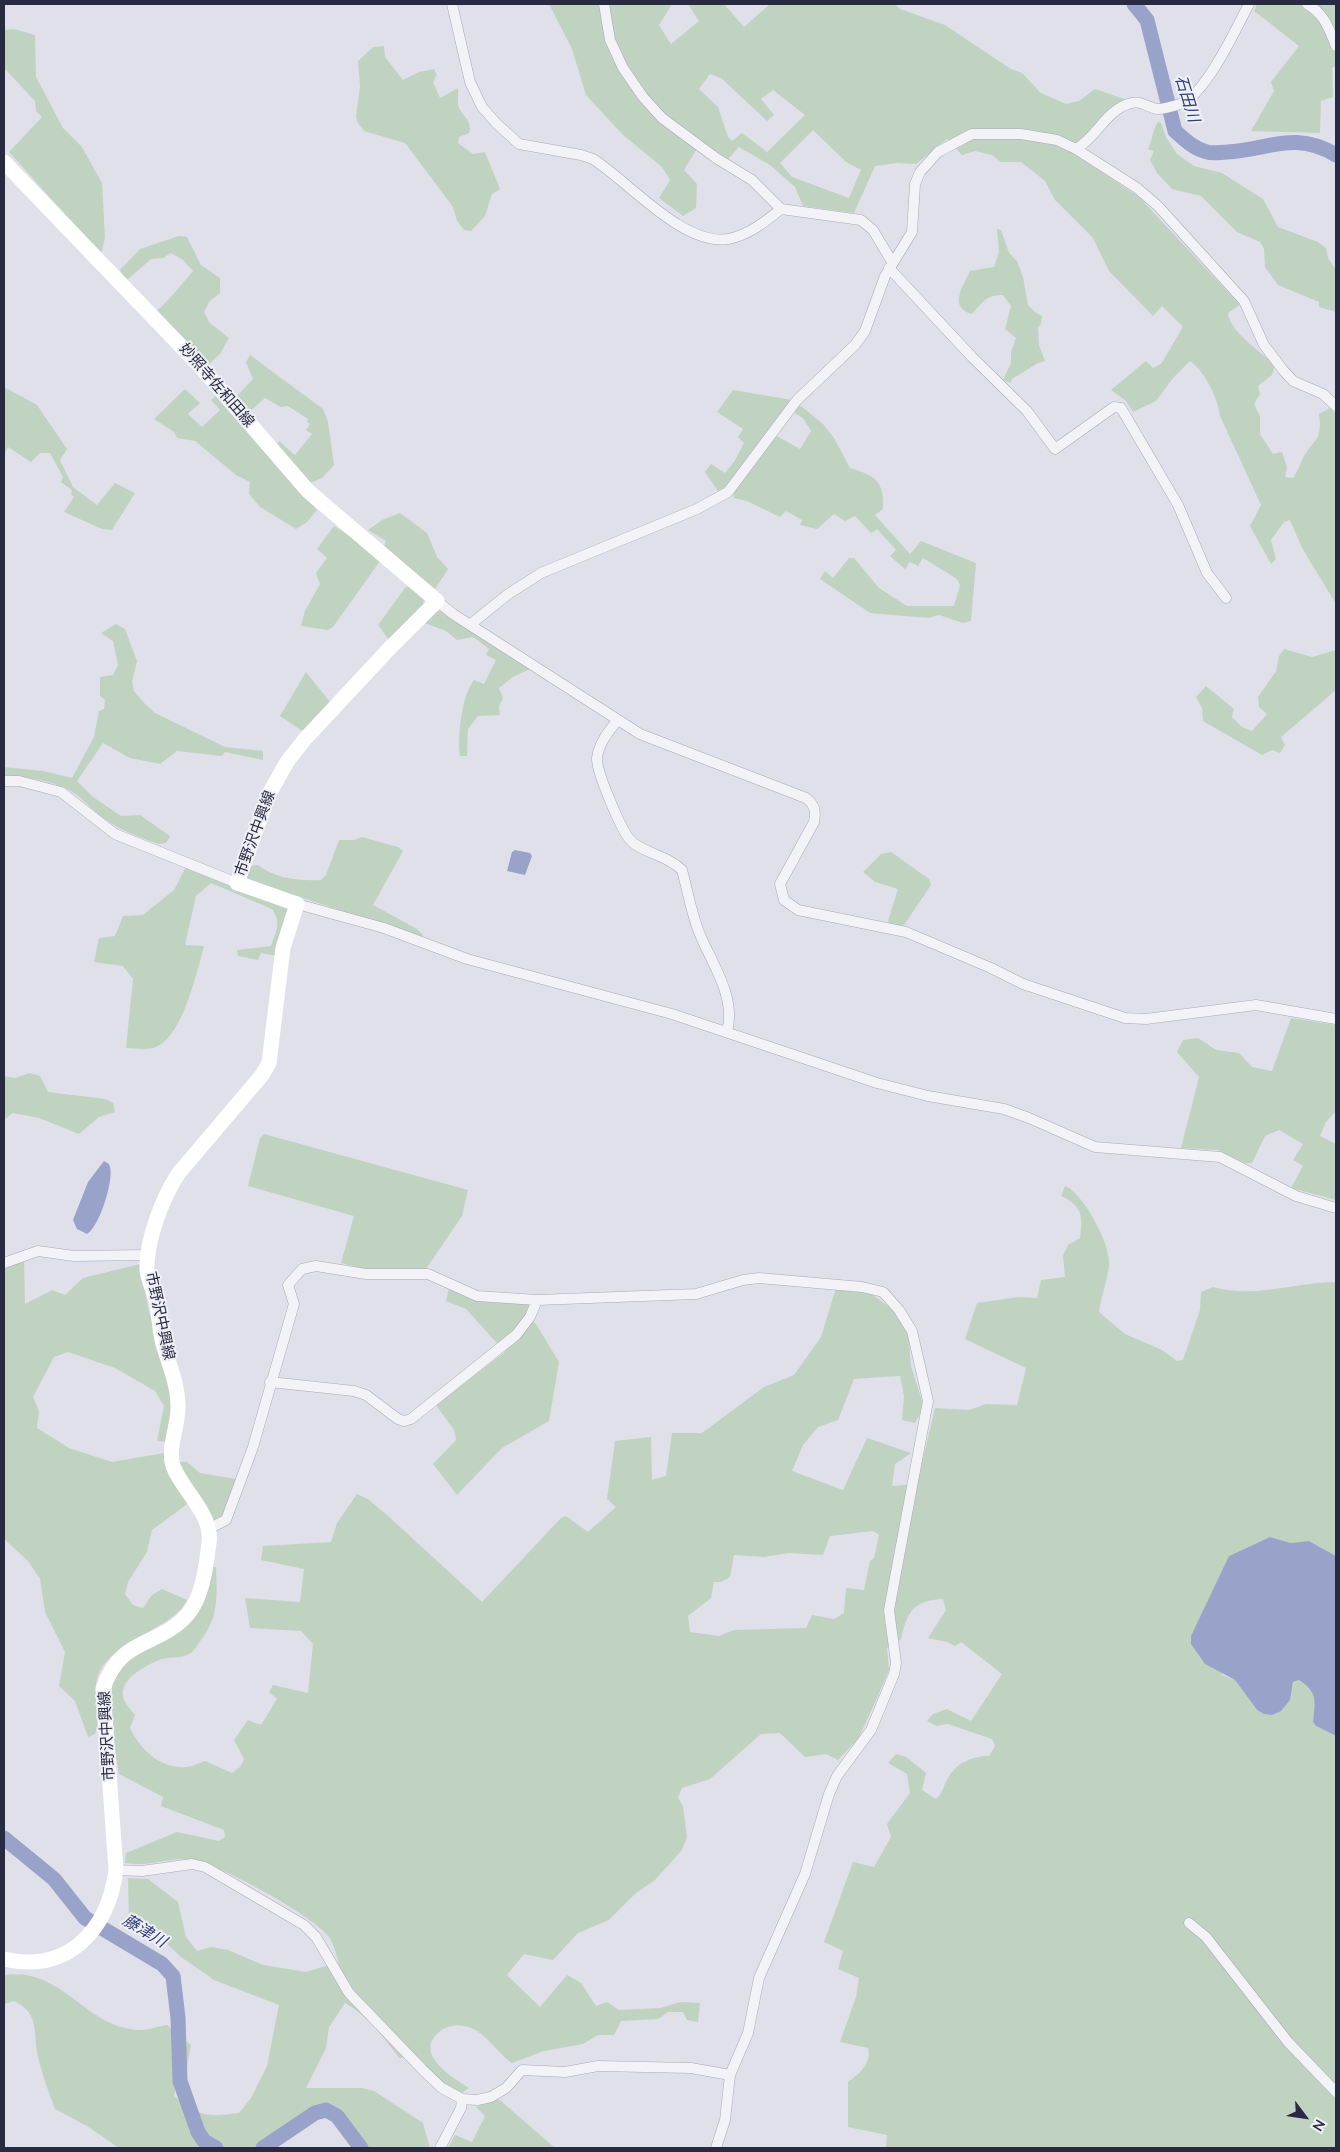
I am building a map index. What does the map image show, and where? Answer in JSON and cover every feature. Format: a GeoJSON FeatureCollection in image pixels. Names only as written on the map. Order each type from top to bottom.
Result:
{"type":"FeatureCollection","features":[{"type":"Feature","properties":{"kind":"main road","name":"妙照寺佐和田線"},"geometry":{"type":"LineString","coordinates":[[4,162],[200,366],[308,491],[437,601]]}},
{"type":"Feature","properties":{"kind":"main road","name":"市野沢中興線"},"geometry":{"type":"LineString","coordinates":[[4,1959],[42,1961],[66,1952],[84,1940],[107,1910],[112,1898],[116,1870],[103,1689],[112,1669],[128,1651],[180,1622],[191,1609],[205,1571],[210,1528],[173,1465],[173,1445],[178,1406],[161,1336],[156,1300],[148,1272],[147,1255],[169,1188],[178,1174],[262,1075],[268,1063],[283,948],[297,904],[237,883],[269,794],[287,762],[305,739],[368,670],[437,601]]}},
{"type":"Feature","properties":{"kind":"street"},"geometry":{"type":"LineString","coordinates":[[452,4],[470,82],[482,108],[519,144],[581,155],[593,159],[666,216],[699,235],[713,239],[741,235],[757,227],[781,208]]}},
{"type":"Feature","properties":{"kind":"street"},"geometry":{"type":"LineString","coordinates":[[604,4],[610,40],[623,68],[642,97],[662,118],[684,137],[752,180],[781,208],[860,220],[873,230],[891,265],[972,358],[1027,411],[1055,448],[1114,407],[1121,408],[1178,505],[1207,573],[1226,598]]}},
{"type":"Feature","properties":{"kind":"street"},"geometry":{"type":"LineString","coordinates":[[1076,149],[1087,143],[1106,120],[1126,104],[1142,102],[1158,109],[1182,104],[1216,68],[1249,4]]}},
{"type":"Feature","properties":{"kind":"street"},"geometry":{"type":"LineString","coordinates":[[1306,4],[1315,8],[1325,20],[1336,46]]}},
{"type":"Feature","properties":{"kind":"street"},"geometry":{"type":"LineString","coordinates":[[471,624],[507,595],[541,573],[688,513],[728,492],[771,431],[797,400],[855,345],[865,331],[891,265],[912,232],[916,184],[920,172],[938,152],[972,134],[997,133],[1057,140],[1076,149],[1137,188],[1158,206],[1244,301],[1264,345],[1293,381],[1323,394],[1336,406]]}},
{"type":"Feature","properties":{"kind":"street"},"geometry":{"type":"LineString","coordinates":[[437,601],[617,721],[640,734],[806,798],[812,803],[816,814],[814,822],[780,884],[784,900],[798,910],[906,932],[983,964],[1023,984],[1125,1018],[1146,1019],[1256,1004],[1271,1005],[1336,1019]]}},
{"type":"Feature","properties":{"kind":"street"},"geometry":{"type":"LineString","coordinates":[[617,721],[603,738],[597,758],[598,769],[620,827],[627,838],[634,844],[675,863],[682,870],[700,936],[716,965],[730,1007],[727,1032]]}},
{"type":"Feature","properties":{"kind":"street"},"geometry":{"type":"LineString","coordinates":[[4,781],[20,781],[61,792],[115,834],[237,883]]}},
{"type":"Feature","properties":{"kind":"street"},"geometry":{"type":"LineString","coordinates":[[297,904],[384,928],[467,959],[672,1014],[877,1082],[928,1096],[1004,1109],[1029,1118],[1095,1148],[1220,1157],[1296,1196],[1336,1208]]}},
{"type":"Feature","properties":{"kind":"street"},"geometry":{"type":"LineString","coordinates":[[4,1263],[38,1251],[74,1256],[147,1255]]}},
{"type":"Feature","properties":{"kind":"street"},"geometry":{"type":"LineString","coordinates":[[210,1528],[226,1520],[252,1447],[294,1304],[288,1285],[302,1269],[316,1266],[366,1274],[428,1274],[477,1296],[537,1300],[696,1294],[743,1280],[784,1279],[879,1290],[888,1296],[912,1331],[928,1401],[890,1610],[896,1662],[894,1674],[871,1730],[837,1776],[829,1794],[805,1874],[759,1978],[748,2033],[730,2075],[725,2120],[716,2148]]}},
{"type":"Feature","properties":{"kind":"street"},"geometry":{"type":"LineString","coordinates":[[270,1382],[354,1391],[366,1395],[398,1419],[404,1421],[411,1419],[516,1335],[530,1317],[537,1300]]}},
{"type":"Feature","properties":{"kind":"street"},"geometry":{"type":"LineString","coordinates":[[116,1870],[142,1871],[192,1864],[205,1867],[304,1925],[316,1937],[349,1993],[422,2070],[442,2088],[462,2099],[477,2100],[491,2096],[506,2088],[522,2070],[565,2072],[598,2066],[691,2068],[730,2075]]}},
{"type":"Feature","properties":{"kind":"street"},"geometry":{"type":"LineString","coordinates":[[1189,1923],[1206,1937],[1288,2042],[1336,2092]]}},
{"type":"Feature","properties":{"kind":"street"},"geometry":{"type":"LineString","coordinates":[[440,2148],[461,2108],[462,2099]]}},
{"type":"Feature","properties":{"kind":"green space"},"geometry":{"type":"Polygon","coordinates":[[[549,4],[672,4],[659,25],[671,44],[699,21],[688,4],[724,4],[744,27],[770,4],[895,4],[900,9],[945,25],[1011,69],[1022,73],[1041,93],[1066,104],[1079,101],[1095,89],[1124,99],[1079,142],[1073,153],[1139,197],[1240,305],[1228,313],[1234,327],[1275,365],[1272,375],[1258,386],[1260,394],[1254,404],[1260,416],[1260,434],[1273,454],[1282,452],[1287,467],[1285,477],[1293,478],[1306,453],[1316,440],[1320,423],[1319,414],[1330,408],[1336,414],[1336,604],[1302,548],[1290,520],[1284,522],[1271,540],[1276,559],[1271,564],[1250,526],[1261,505],[1220,416],[1214,394],[1206,378],[1196,366],[1190,361],[1174,377],[1156,401],[1133,412],[1126,401],[1111,390],[1146,361],[1153,368],[1161,364],[1183,327],[1162,306],[1153,316],[1109,271],[1093,238],[1055,200],[1045,181],[1021,162],[1001,162],[992,155],[975,151],[962,155],[947,139],[916,164],[897,163],[875,166],[854,213],[803,206],[795,187],[770,165],[739,147],[728,159],[701,142],[684,170],[697,184],[696,208],[683,216],[659,198],[670,180],[662,167],[622,134],[586,95],[572,49],[549,4]],[[710,74],[699,89],[718,107],[728,137],[732,141],[742,133],[767,152],[805,115],[773,90],[761,99],[774,115],[767,121],[721,78],[710,74]],[[813,130],[780,163],[792,177],[849,198],[861,170],[846,162],[813,130]]]}},
{"type":"Feature","properties":{"kind":"green space"},"geometry":{"type":"Polygon","coordinates":[[[1257,4],[1336,4],[1336,66],[1332,68],[1333,97],[1321,101],[1320,133],[1251,131],[1274,91],[1271,82],[1299,46],[1254,11],[1257,4]]]}},
{"type":"Feature","properties":{"kind":"green space"},"geometry":{"type":"Polygon","coordinates":[[[14,29],[35,35],[36,77],[63,128],[82,147],[102,183],[105,238],[101,254],[9,152],[42,117],[36,111],[35,101],[4,68],[4,30],[14,29]]]}},
{"type":"Feature","properties":{"kind":"green space"},"geometry":{"type":"Polygon","coordinates":[[[384,46],[385,57],[403,80],[419,72],[434,69],[437,75],[433,82],[440,98],[458,88],[459,108],[468,121],[470,128],[469,133],[459,137],[458,143],[473,154],[485,152],[500,189],[492,194],[485,216],[471,231],[464,230],[457,221],[453,207],[405,143],[364,131],[358,123],[356,117],[360,86],[358,61],[373,47],[384,46]]]}},
{"type":"Feature","properties":{"kind":"green space"},"geometry":{"type":"Polygon","coordinates":[[[1158,122],[1161,123],[1166,137],[1177,154],[1194,166],[1222,173],[1263,199],[1278,227],[1318,242],[1326,248],[1328,258],[1336,270],[1336,312],[1319,307],[1319,302],[1278,285],[1265,267],[1264,249],[1260,242],[1237,232],[1201,196],[1172,189],[1157,173],[1150,160],[1154,151],[1148,149],[1158,122]]]}},
{"type":"Feature","properties":{"kind":"green space"},"geometry":{"type":"Polygon","coordinates":[[[997,229],[1001,230],[1009,253],[1017,261],[1023,277],[1028,305],[1042,316],[1041,324],[1038,327],[1039,345],[1045,361],[1038,363],[1012,379],[1011,383],[1003,380],[1011,363],[1011,352],[1016,338],[1005,329],[1011,306],[1003,295],[993,296],[982,303],[972,314],[965,311],[959,302],[961,290],[970,271],[994,267],[999,252],[997,229]]]}},
{"type":"Feature","properties":{"kind":"green space"},"geometry":{"type":"Polygon","coordinates":[[[179,236],[187,237],[201,265],[220,278],[220,293],[209,302],[204,312],[209,322],[229,338],[220,354],[208,365],[157,311],[193,271],[183,260],[171,253],[163,258],[151,259],[126,281],[120,270],[140,249],[179,236]]]}},
{"type":"Feature","properties":{"kind":"green space"},"geometry":{"type":"Polygon","coordinates":[[[250,355],[323,409],[328,422],[334,465],[322,478],[310,483],[276,447],[279,441],[295,455],[312,434],[306,430],[310,424],[307,422],[308,419],[288,406],[281,407],[265,398],[249,412],[237,396],[253,379],[246,362],[250,355]]]}},
{"type":"Feature","properties":{"kind":"green space"},"geometry":{"type":"Polygon","coordinates":[[[4,387],[37,405],[67,449],[60,460],[73,487],[97,505],[115,483],[135,493],[112,530],[102,529],[64,512],[74,497],[71,494],[72,490],[61,482],[63,477],[50,453],[40,453],[31,462],[8,447],[4,455],[4,387]]]}},
{"type":"Feature","properties":{"kind":"green space"},"geometry":{"type":"Polygon","coordinates":[[[185,389],[200,403],[188,414],[202,427],[220,410],[211,400],[217,395],[317,510],[307,522],[296,529],[260,507],[249,494],[250,482],[236,475],[195,441],[177,438],[174,432],[154,419],[185,389]]]}},
{"type":"Feature","properties":{"kind":"green space"},"geometry":{"type":"Polygon","coordinates":[[[733,390],[792,400],[744,466],[718,491],[705,472],[711,464],[725,473],[734,462],[744,443],[738,437],[743,429],[717,412],[733,390]]]}},
{"type":"Feature","properties":{"kind":"green space"},"geometry":{"type":"Polygon","coordinates":[[[801,406],[823,424],[834,438],[850,468],[866,474],[877,481],[882,492],[883,509],[875,515],[910,554],[921,541],[976,563],[971,621],[963,623],[939,615],[928,618],[870,613],[820,579],[825,571],[833,578],[849,558],[854,558],[879,588],[907,606],[954,606],[960,585],[957,579],[923,558],[918,566],[910,562],[905,569],[890,556],[896,550],[877,529],[871,533],[855,516],[845,521],[834,514],[817,529],[800,525],[802,520],[786,511],[780,517],[747,501],[734,498],[733,493],[775,435],[800,449],[811,431],[803,418],[793,412],[797,407],[801,406]]]}},
{"type":"Feature","properties":{"kind":"green space"},"geometry":{"type":"Polygon","coordinates":[[[400,513],[427,533],[437,557],[448,569],[435,589],[384,546],[386,541],[368,530],[382,520],[400,513]]]}},
{"type":"Feature","properties":{"kind":"green space"},"geometry":{"type":"Polygon","coordinates":[[[334,526],[378,554],[380,561],[333,627],[328,630],[301,626],[305,611],[320,584],[316,573],[327,558],[317,549],[334,526]]]}},
{"type":"Feature","properties":{"kind":"green space"},"geometry":{"type":"Polygon","coordinates":[[[410,586],[424,599],[423,605],[389,640],[378,625],[405,588],[410,586]]]}},
{"type":"Feature","properties":{"kind":"green space"},"geometry":{"type":"Polygon","coordinates":[[[440,611],[488,639],[530,669],[513,677],[499,688],[503,698],[499,706],[500,715],[478,716],[468,729],[467,756],[460,756],[459,748],[461,716],[466,695],[474,680],[484,684],[496,660],[486,655],[489,649],[473,637],[457,640],[446,631],[422,622],[433,612],[440,611]]]}},
{"type":"Feature","properties":{"kind":"green space"},"geometry":{"type":"Polygon","coordinates":[[[116,624],[125,629],[137,661],[132,682],[134,691],[155,713],[225,747],[263,751],[263,760],[225,752],[222,756],[177,751],[160,764],[130,758],[103,743],[77,781],[93,797],[121,816],[140,815],[170,836],[166,843],[152,842],[116,826],[99,815],[71,791],[63,787],[38,780],[4,775],[4,767],[43,771],[72,778],[94,737],[99,711],[104,709],[105,700],[100,696],[100,677],[113,675],[118,665],[113,641],[101,633],[116,624]]]}},
{"type":"Feature","properties":{"kind":"green space"},"geometry":{"type":"Polygon","coordinates":[[[1284,649],[1312,657],[1336,650],[1336,690],[1281,737],[1285,745],[1280,753],[1272,750],[1262,755],[1203,721],[1202,708],[1196,697],[1206,686],[1234,709],[1232,717],[1242,727],[1252,731],[1267,714],[1259,707],[1258,697],[1276,671],[1279,656],[1284,649]]]}},
{"type":"Feature","properties":{"kind":"green space"},"geometry":{"type":"Polygon","coordinates":[[[306,672],[330,702],[307,730],[301,730],[280,716],[306,672]]]}},
{"type":"Feature","properties":{"kind":"green space"},"geometry":{"type":"Polygon","coordinates":[[[362,837],[398,847],[403,851],[373,905],[417,929],[423,935],[422,939],[246,878],[246,872],[251,866],[258,865],[265,870],[288,878],[321,880],[326,875],[339,840],[354,840],[362,837]]]}},
{"type":"Feature","properties":{"kind":"green space"},"geometry":{"type":"Polygon","coordinates":[[[891,852],[929,879],[931,885],[904,925],[892,926],[888,921],[898,889],[875,882],[863,872],[881,854],[891,852]]]}},
{"type":"Feature","properties":{"kind":"green space"},"geometry":{"type":"Polygon","coordinates":[[[186,867],[293,904],[277,956],[261,953],[258,960],[238,956],[237,950],[271,946],[277,927],[277,919],[272,909],[211,883],[196,896],[185,945],[204,946],[187,1004],[180,1019],[172,1033],[163,1043],[150,1049],[126,1048],[133,979],[123,966],[94,962],[99,938],[115,936],[123,916],[143,915],[174,890],[186,867]]]}},
{"type":"Feature","properties":{"kind":"green space"},"geometry":{"type":"Polygon","coordinates":[[[1291,1018],[1336,1025],[1336,1111],[1326,1122],[1320,1136],[1336,1144],[1336,1200],[1291,1188],[1303,1166],[1293,1160],[1303,1144],[1279,1130],[1265,1136],[1252,1163],[1245,1163],[1218,1150],[1181,1148],[1199,1077],[1177,1052],[1183,1040],[1198,1038],[1216,1050],[1239,1053],[1252,1067],[1272,1071],[1291,1018]]]}},
{"type":"Feature","properties":{"kind":"green space"},"geometry":{"type":"Polygon","coordinates":[[[30,1073],[40,1076],[48,1092],[106,1099],[113,1103],[115,1112],[99,1117],[79,1134],[39,1118],[13,1113],[4,1120],[4,1076],[15,1078],[30,1073]]]}},
{"type":"Feature","properties":{"kind":"green space"},"geometry":{"type":"Polygon","coordinates":[[[264,1134],[468,1190],[462,1216],[426,1269],[369,1270],[341,1263],[354,1216],[248,1186],[260,1138],[264,1134]]]}},
{"type":"Feature","properties":{"kind":"green space"},"geometry":{"type":"Polygon","coordinates":[[[1065,1186],[1080,1199],[1095,1221],[1106,1246],[1109,1266],[1099,1312],[1125,1334],[1162,1350],[1177,1361],[1183,1360],[1200,1310],[1201,1292],[1213,1287],[1229,1290],[1260,1291],[1336,1282],[1336,1556],[1309,1541],[1291,1543],[1270,1537],[1229,1556],[1222,1675],[1235,1680],[1257,1710],[1290,1700],[1293,1682],[1299,1680],[1305,1684],[1314,1698],[1313,1722],[1316,1726],[1336,1736],[1336,2148],[886,2148],[887,2135],[848,2127],[848,2082],[864,2068],[869,2054],[868,2048],[840,2042],[856,1997],[859,1978],[838,1969],[843,1951],[824,1942],[853,1862],[874,1867],[891,1837],[887,1824],[910,1793],[907,1774],[888,1763],[896,1754],[906,1757],[926,1773],[922,1790],[936,1799],[942,1792],[951,1773],[960,1764],[977,1757],[989,1756],[995,1746],[992,1739],[948,1724],[936,1726],[927,1721],[933,1714],[947,1709],[971,1721],[1002,1674],[961,1642],[955,1646],[947,1642],[928,1638],[946,1610],[943,1599],[925,1602],[913,1609],[906,1621],[901,1639],[887,1648],[889,1670],[874,1705],[858,1739],[838,1760],[826,1754],[805,1757],[780,1733],[761,1734],[710,1779],[682,1788],[678,1798],[683,1806],[687,1837],[682,1850],[655,1880],[636,1893],[609,1920],[578,1933],[553,1960],[524,1954],[507,1975],[540,2007],[567,1975],[581,1983],[596,2006],[607,2002],[619,2010],[661,2008],[680,2002],[700,2003],[698,2022],[687,2020],[683,2012],[668,2012],[658,2019],[621,2021],[614,2035],[598,2035],[583,2044],[544,2051],[512,2063],[478,2031],[461,2025],[447,2027],[432,2040],[430,2048],[438,2064],[453,2078],[469,2088],[460,2094],[443,2085],[415,2056],[399,2058],[368,2021],[345,2003],[329,2027],[326,2048],[306,2088],[362,2088],[374,2091],[423,2123],[430,2148],[364,2148],[340,2116],[334,2112],[318,2109],[256,2148],[220,2148],[205,2139],[197,2148],[119,2148],[87,2126],[55,2109],[39,2061],[32,2019],[29,2012],[23,2006],[14,2001],[4,2004],[4,1975],[25,1975],[43,1980],[59,1988],[88,2010],[121,2027],[140,2030],[167,2025],[191,2045],[186,2072],[176,2088],[174,2096],[197,2112],[211,2115],[239,2113],[251,2098],[267,2066],[279,2005],[214,1980],[181,1957],[166,1943],[129,1920],[128,1878],[148,1879],[178,1902],[186,1937],[197,1951],[211,1947],[228,1950],[263,1965],[306,1972],[339,1962],[331,1940],[320,1928],[284,1903],[239,1878],[199,1861],[186,1859],[140,1864],[125,1863],[126,1853],[177,1832],[219,1841],[225,1837],[224,1830],[161,1806],[163,1797],[119,1774],[112,1733],[112,1678],[131,1656],[173,1635],[210,1568],[216,1567],[216,1605],[207,1631],[192,1652],[181,1657],[162,1659],[136,1673],[126,1683],[123,1689],[123,1698],[135,1715],[130,1728],[134,1736],[145,1750],[159,1761],[177,1767],[188,1767],[205,1761],[232,1773],[240,1767],[244,1759],[234,1740],[248,1720],[261,1725],[277,1699],[269,1692],[273,1685],[308,1693],[313,1644],[301,1631],[250,1628],[245,1598],[300,1602],[304,1569],[261,1560],[263,1546],[331,1542],[337,1523],[357,1494],[368,1499],[388,1516],[482,1602],[561,1518],[566,1516],[588,1532],[616,1507],[607,1499],[615,1441],[651,1437],[652,1480],[666,1476],[672,1433],[702,1433],[764,1387],[794,1375],[821,1337],[836,1288],[869,1292],[893,1310],[908,1331],[911,1366],[924,1407],[915,1423],[902,1420],[904,1396],[900,1376],[854,1379],[838,1420],[818,1427],[803,1445],[792,1471],[843,1490],[867,1438],[911,1453],[895,1464],[892,1486],[917,1484],[935,1408],[969,1410],[986,1404],[1017,1405],[1026,1368],[965,1339],[977,1303],[1018,1297],[1037,1298],[1041,1280],[1065,1277],[1063,1256],[1068,1245],[1080,1238],[1081,1218],[1073,1203],[1061,1196],[1065,1186]],[[873,1531],[830,1536],[823,1555],[789,1553],[764,1557],[734,1555],[730,1577],[721,1582],[714,1582],[711,1598],[688,1616],[690,1632],[719,1636],[734,1630],[806,1628],[812,1615],[834,1619],[844,1613],[846,1588],[864,1590],[870,1561],[874,1558],[879,1535],[873,1531]]]}},
{"type":"Feature","properties":{"kind":"green space"},"geometry":{"type":"Polygon","coordinates":[[[24,1259],[25,1304],[52,1290],[65,1295],[83,1278],[140,1264],[148,1307],[174,1408],[169,1442],[157,1441],[164,1406],[155,1391],[115,1368],[68,1352],[54,1357],[33,1397],[39,1411],[37,1428],[69,1448],[112,1462],[164,1453],[164,1461],[187,1462],[200,1473],[236,1479],[223,1515],[213,1520],[195,1494],[186,1505],[152,1530],[147,1552],[128,1582],[125,1594],[133,1605],[143,1608],[152,1595],[162,1589],[187,1600],[179,1611],[169,1619],[124,1646],[105,1663],[99,1673],[96,1688],[97,1727],[95,1734],[88,1737],[75,1701],[59,1686],[65,1652],[45,1612],[40,1579],[28,1561],[4,1539],[4,1268],[24,1259]]]}},
{"type":"Feature","properties":{"kind":"green space"},"geometry":{"type":"Polygon","coordinates":[[[449,1288],[532,1304],[526,1316],[536,1324],[559,1362],[549,1421],[502,1448],[457,1495],[433,1464],[456,1440],[454,1430],[436,1405],[505,1352],[466,1309],[446,1301],[449,1288]]]}},
{"type":"Feature","properties":{"kind":"green space"},"geometry":{"type":"Polygon","coordinates":[[[497,2099],[555,2148],[448,2148],[455,2135],[472,2142],[485,2116],[476,2107],[497,2099]]]}},
{"type":"Feature","properties":{"kind":"water"},"geometry":{"type":"Polygon","coordinates":[[[515,850],[530,853],[532,856],[525,875],[507,871],[512,852],[515,850]]]}},
{"type":"Feature","properties":{"kind":"water"},"geometry":{"type":"Polygon","coordinates":[[[104,1161],[109,1164],[111,1170],[108,1190],[101,1212],[92,1230],[87,1234],[77,1229],[73,1220],[88,1182],[104,1161]]]}},
{"type":"Feature","properties":{"kind":"water"},"geometry":{"type":"Polygon","coordinates":[[[1270,1537],[1291,1543],[1309,1541],[1336,1556],[1336,1736],[1316,1726],[1313,1722],[1314,1698],[1305,1684],[1299,1680],[1293,1682],[1290,1700],[1281,1711],[1272,1715],[1264,1714],[1257,1710],[1235,1680],[1205,1664],[1191,1644],[1191,1636],[1229,1556],[1270,1537]]]}},
{"type":"Feature","properties":{"kind":"waterway","name":"石田川"},"geometry":{"type":"LineString","coordinates":[[1134,4],[1147,20],[1175,131],[1190,144],[1202,151],[1214,153],[1294,143],[1307,144],[1336,155]]}},
{"type":"Feature","properties":{"kind":"waterway","name":"藤津川"},"geometry":{"type":"LineString","coordinates":[[4,1838],[54,1879],[85,1918],[162,1964],[173,1976],[178,2018],[180,2081],[198,2132],[204,2141],[216,2148]]}},
{"type":"Feature","properties":{"kind":"waterway","name":"藤津川"},"geometry":{"type":"LineString","coordinates":[[263,2148],[315,2113],[326,2110],[337,2116],[361,2148]]}}]}
